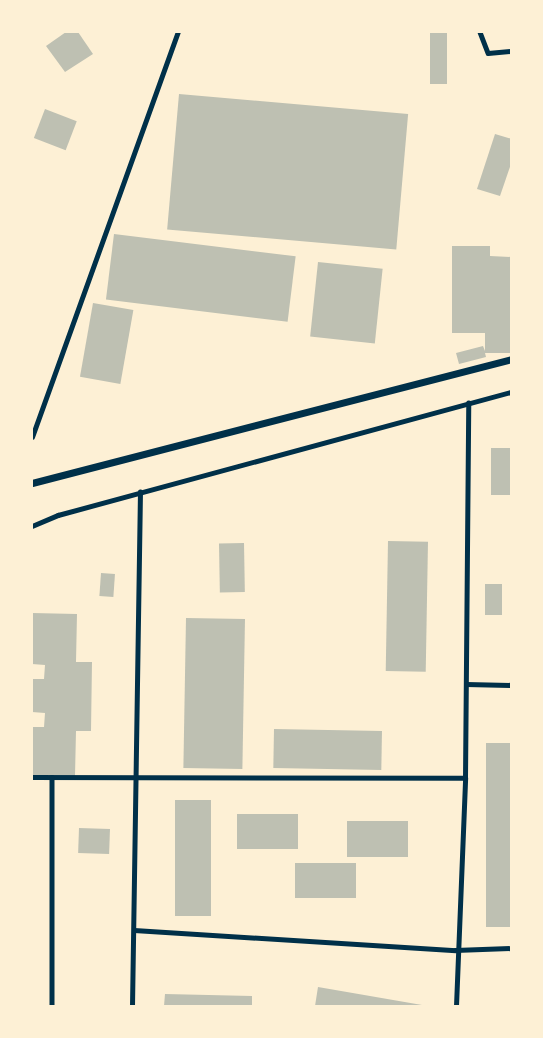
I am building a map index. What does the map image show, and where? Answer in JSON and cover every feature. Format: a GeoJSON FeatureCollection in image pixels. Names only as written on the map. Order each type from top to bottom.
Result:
{"type":"FeatureCollection","features":[{"type":"Feature","properties":{"kind":"street"},"geometry":{"type":"LineString","coordinates":[[32,483],[512,359]]}},
{"type":"Feature","properties":{"kind":"lane"},"geometry":{"type":"LineString","coordinates":[[32,438],[178,32]]}},
{"type":"Feature","properties":{"kind":"lane"},"geometry":{"type":"LineString","coordinates":[[480,32],[488,52],[512,51]]}},
{"type":"Feature","properties":{"kind":"lane"},"geometry":{"type":"LineString","coordinates":[[32,526],[140,492],[512,392]]}},
{"type":"Feature","properties":{"kind":"lane"},"geometry":{"type":"LineString","coordinates":[[456,1006],[455,950],[465,778],[468,403]]}},
{"type":"Feature","properties":{"kind":"lane"},"geometry":{"type":"LineString","coordinates":[[132,1006],[139,777],[140,492]]}},
{"type":"Feature","properties":{"kind":"lane"},"geometry":{"type":"LineString","coordinates":[[466,684],[512,685]]}},
{"type":"Feature","properties":{"kind":"lane"},"geometry":{"type":"LineString","coordinates":[[32,777],[465,778]]}},
{"type":"Feature","properties":{"kind":"lane"},"geometry":{"type":"LineString","coordinates":[[52,777],[52,1006]]}},
{"type":"Feature","properties":{"kind":"lane"},"geometry":{"type":"LineString","coordinates":[[134,930],[455,950],[512,948]]}},
{"type":"Feature","properties":{"kind":"building"},"geometry":{"type":"Polygon","coordinates":[[[66,32],[78,32],[93,54],[65,72],[46,46],[66,32]]]}},
{"type":"Feature","properties":{"kind":"building"},"geometry":{"type":"Polygon","coordinates":[[[430,32],[447,32],[447,84],[430,84],[430,32]]]}},
{"type":"Feature","properties":{"kind":"building"},"geometry":{"type":"Polygon","coordinates":[[[179,94],[408,114],[396,250],[167,229],[179,94]]]}},
{"type":"Feature","properties":{"kind":"building"},"geometry":{"type":"Polygon","coordinates":[[[45,109],[77,121],[66,150],[34,138],[45,109]]]}},
{"type":"Feature","properties":{"kind":"building"},"geometry":{"type":"Polygon","coordinates":[[[495,134],[512,139],[512,161],[500,196],[477,189],[495,134]]]}},
{"type":"Feature","properties":{"kind":"building"},"geometry":{"type":"Polygon","coordinates":[[[114,234],[296,256],[288,322],[106,300],[114,234]]]}},
{"type":"Feature","properties":{"kind":"building"},"geometry":{"type":"Polygon","coordinates":[[[452,246],[490,246],[490,256],[512,257],[512,353],[485,353],[486,357],[459,364],[456,353],[483,346],[485,351],[485,333],[452,333],[452,246]]]}},
{"type":"Feature","properties":{"kind":"building"},"geometry":{"type":"Polygon","coordinates":[[[318,262],[383,269],[375,343],[310,337],[318,262]]]}},
{"type":"Feature","properties":{"kind":"building"},"geometry":{"type":"Polygon","coordinates":[[[93,303],[133,310],[120,384],[80,377],[93,303]]]}},
{"type":"Feature","properties":{"kind":"building"},"geometry":{"type":"Polygon","coordinates":[[[491,448],[512,448],[512,495],[491,495],[491,448]]]}},
{"type":"Feature","properties":{"kind":"building"},"geometry":{"type":"Polygon","coordinates":[[[388,541],[428,542],[426,672],[386,671],[388,541]]]}},
{"type":"Feature","properties":{"kind":"building"},"geometry":{"type":"Polygon","coordinates":[[[219,543],[244,543],[245,592],[220,592],[219,543]]]}},
{"type":"Feature","properties":{"kind":"building"},"geometry":{"type":"Polygon","coordinates":[[[101,573],[115,574],[113,597],[99,596],[101,573]]]}},
{"type":"Feature","properties":{"kind":"building"},"geometry":{"type":"Polygon","coordinates":[[[485,584],[502,584],[502,615],[485,615],[485,584]]]}},
{"type":"Feature","properties":{"kind":"building"},"geometry":{"type":"Polygon","coordinates":[[[32,613],[77,614],[76,662],[92,662],[91,731],[76,731],[75,776],[32,775],[32,727],[44,727],[45,713],[32,712],[32,679],[44,679],[45,665],[32,664],[32,613]]]}},
{"type":"Feature","properties":{"kind":"building"},"geometry":{"type":"Polygon","coordinates":[[[186,618],[245,619],[242,769],[183,768],[186,618]]]}},
{"type":"Feature","properties":{"kind":"building"},"geometry":{"type":"Polygon","coordinates":[[[274,729],[382,731],[381,770],[273,768],[274,729]]]}},
{"type":"Feature","properties":{"kind":"building"},"geometry":{"type":"Polygon","coordinates":[[[486,743],[512,743],[512,927],[486,927],[486,743]]]}},
{"type":"Feature","properties":{"kind":"building"},"geometry":{"type":"Polygon","coordinates":[[[175,800],[211,800],[211,916],[175,916],[175,800]]]}},
{"type":"Feature","properties":{"kind":"building"},"geometry":{"type":"Polygon","coordinates":[[[237,814],[298,814],[298,849],[237,849],[237,814]]]}},
{"type":"Feature","properties":{"kind":"building"},"geometry":{"type":"Polygon","coordinates":[[[347,821],[408,821],[408,857],[347,857],[347,821]]]}},
{"type":"Feature","properties":{"kind":"building"},"geometry":{"type":"Polygon","coordinates":[[[79,828],[110,829],[109,854],[78,853],[79,828]]]}},
{"type":"Feature","properties":{"kind":"building"},"geometry":{"type":"Polygon","coordinates":[[[295,863],[356,863],[356,898],[295,898],[295,863]]]}},
{"type":"Feature","properties":{"kind":"building"},"geometry":{"type":"Polygon","coordinates":[[[318,987],[422,1005],[422,1006],[315,1006],[318,987]]]}},
{"type":"Feature","properties":{"kind":"building"},"geometry":{"type":"Polygon","coordinates":[[[165,994],[252,996],[252,1006],[164,1006],[165,994]]]}}]}
